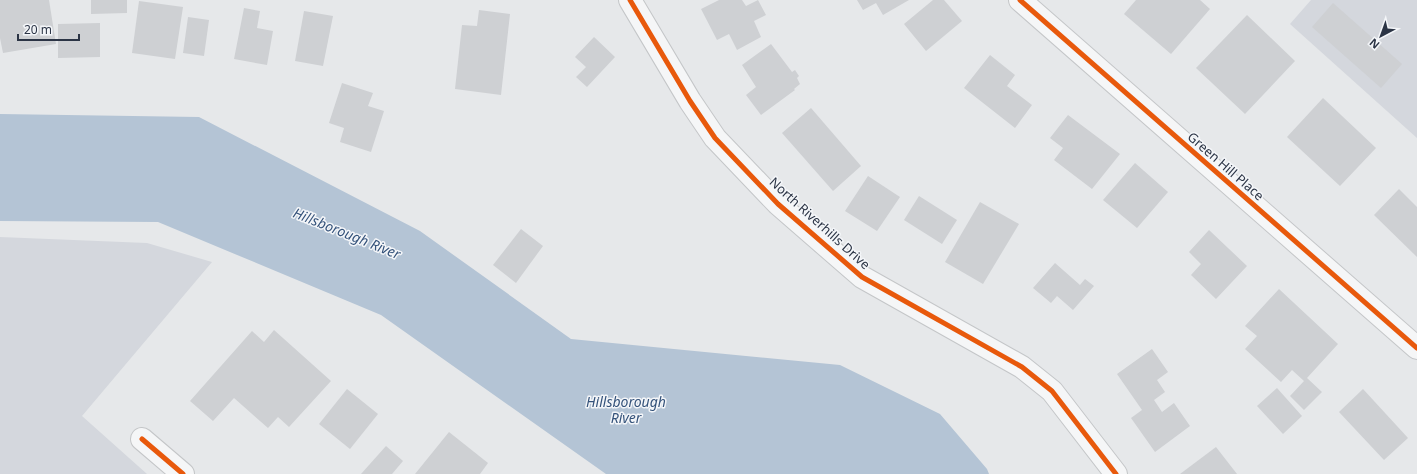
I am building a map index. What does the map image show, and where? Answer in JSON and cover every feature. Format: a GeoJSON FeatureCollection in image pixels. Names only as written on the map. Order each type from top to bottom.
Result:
{"type":"FeatureCollection","features":[{"type":"Feature","properties":{"kind":"street","name":"North Riverhills Drive"},"geometry":{"type":"LineString","coordinates":[[630,0],[690,102],[715,138],[778,204],[862,277],[1022,367],[1052,392],[1116,474]]}},
{"type":"Feature","properties":{"kind":"street","name":"Green Hill Place"},"geometry":{"type":"LineString","coordinates":[[1020,0],[1417,348]]}},
{"type":"Feature","properties":{"kind":"street"},"geometry":{"type":"LineString","coordinates":[[142,439],[183,474]]}},
{"type":"Feature","properties":{"kind":"shaded area"},"geometry":{"type":"Polygon","coordinates":[[[1311,0],[1417,0],[1417,138],[1290,24],[1311,0]]]}},
{"type":"Feature","properties":{"kind":"shaded area"},"geometry":{"type":"Polygon","coordinates":[[[0,237],[147,243],[212,262],[82,416],[147,474],[0,474],[0,237]]]}},
{"type":"Feature","properties":{"kind":"water","name":"Hillsborough River"},"geometry":{"type":"Polygon","coordinates":[[[0,114],[199,117],[420,231],[571,339],[840,365],[940,414],[987,469],[989,474],[606,474],[381,315],[158,222],[0,221],[0,114]]]}},
{"type":"Feature","properties":{"kind":"building"},"geometry":{"type":"Polygon","coordinates":[[[0,0],[49,0],[56,44],[3,53],[0,38],[0,0]]]}},
{"type":"Feature","properties":{"kind":"building"},"geometry":{"type":"Polygon","coordinates":[[[91,0],[127,0],[127,13],[91,14],[91,0]]]}},
{"type":"Feature","properties":{"kind":"building"},"geometry":{"type":"Polygon","coordinates":[[[719,0],[742,0],[746,6],[758,0],[766,15],[754,21],[761,37],[737,50],[729,34],[717,40],[701,9],[719,0]]]}},
{"type":"Feature","properties":{"kind":"building"},"geometry":{"type":"Polygon","coordinates":[[[857,0],[909,0],[883,15],[876,3],[863,10],[857,0]]]}},
{"type":"Feature","properties":{"kind":"building"},"geometry":{"type":"Polygon","coordinates":[[[933,0],[944,0],[962,21],[926,51],[904,24],[933,0]]]}},
{"type":"Feature","properties":{"kind":"building"},"geometry":{"type":"Polygon","coordinates":[[[1136,0],[1200,0],[1210,9],[1171,54],[1124,14],[1136,0]]]}},
{"type":"Feature","properties":{"kind":"building"},"geometry":{"type":"Polygon","coordinates":[[[139,1],[183,7],[175,59],[132,53],[139,1]]]}},
{"type":"Feature","properties":{"kind":"building"},"geometry":{"type":"Polygon","coordinates":[[[1333,3],[1402,64],[1381,88],[1312,27],[1333,3]]]}},
{"type":"Feature","properties":{"kind":"building"},"geometry":{"type":"Polygon","coordinates":[[[244,8],[260,11],[257,28],[273,31],[267,65],[234,59],[244,8]]]}},
{"type":"Feature","properties":{"kind":"building"},"geometry":{"type":"Polygon","coordinates":[[[479,10],[510,14],[501,95],[455,89],[462,25],[477,26],[479,10]]]}},
{"type":"Feature","properties":{"kind":"building"},"geometry":{"type":"Polygon","coordinates":[[[304,11],[333,16],[323,66],[295,61],[304,11]]]}},
{"type":"Feature","properties":{"kind":"building"},"geometry":{"type":"Polygon","coordinates":[[[1247,15],[1295,61],[1245,114],[1196,68],[1247,15]]]}},
{"type":"Feature","properties":{"kind":"building"},"geometry":{"type":"Polygon","coordinates":[[[188,17],[209,20],[204,56],[183,53],[188,17]]]}},
{"type":"Feature","properties":{"kind":"building"},"geometry":{"type":"Polygon","coordinates":[[[100,23],[100,57],[58,58],[58,24],[100,23]]]}},
{"type":"Feature","properties":{"kind":"building"},"geometry":{"type":"Polygon","coordinates":[[[594,37],[615,57],[587,87],[576,77],[586,67],[575,57],[594,37]]]}},
{"type":"Feature","properties":{"kind":"building"},"geometry":{"type":"Polygon","coordinates":[[[771,44],[792,72],[795,70],[799,76],[797,78],[800,84],[794,89],[795,90],[761,115],[746,95],[756,87],[742,65],[771,44]]]}},
{"type":"Feature","properties":{"kind":"building"},"geometry":{"type":"Polygon","coordinates":[[[990,55],[1015,75],[1007,86],[1032,105],[1015,128],[964,88],[990,55]]]}},
{"type":"Feature","properties":{"kind":"building"},"geometry":{"type":"Polygon","coordinates":[[[342,83],[373,93],[368,106],[384,111],[371,152],[340,142],[344,128],[329,123],[342,83]]]}},
{"type":"Feature","properties":{"kind":"building"},"geometry":{"type":"Polygon","coordinates":[[[1323,98],[1376,148],[1340,186],[1287,137],[1323,98]]]}},
{"type":"Feature","properties":{"kind":"building"},"geometry":{"type":"Polygon","coordinates":[[[811,108],[861,166],[833,191],[782,133],[811,108]]]}},
{"type":"Feature","properties":{"kind":"building"},"geometry":{"type":"Polygon","coordinates":[[[1068,115],[1120,154],[1092,189],[1054,160],[1063,148],[1050,138],[1068,115]]]}},
{"type":"Feature","properties":{"kind":"building"},"geometry":{"type":"Polygon","coordinates":[[[1135,163],[1168,192],[1137,228],[1103,200],[1135,163]]]}},
{"type":"Feature","properties":{"kind":"building"},"geometry":{"type":"Polygon","coordinates":[[[868,176],[900,197],[877,231],[845,211],[868,176]]]}},
{"type":"Feature","properties":{"kind":"building"},"geometry":{"type":"Polygon","coordinates":[[[1399,189],[1417,207],[1417,257],[1374,215],[1399,189]]]}},
{"type":"Feature","properties":{"kind":"building"},"geometry":{"type":"Polygon","coordinates":[[[919,196],[957,220],[942,244],[904,220],[919,196]]]}},
{"type":"Feature","properties":{"kind":"building"},"geometry":{"type":"Polygon","coordinates":[[[980,202],[1019,224],[983,284],[945,262],[980,202]]]}},
{"type":"Feature","properties":{"kind":"building"},"geometry":{"type":"Polygon","coordinates":[[[521,229],[543,246],[516,283],[493,265],[521,229]]]}},
{"type":"Feature","properties":{"kind":"building"},"geometry":{"type":"Polygon","coordinates":[[[1209,230],[1247,266],[1216,299],[1191,275],[1201,264],[1189,252],[1209,230]]]}},
{"type":"Feature","properties":{"kind":"building"},"geometry":{"type":"Polygon","coordinates":[[[1055,263],[1080,285],[1085,279],[1094,286],[1073,310],[1057,296],[1051,303],[1033,288],[1055,263]]]}},
{"type":"Feature","properties":{"kind":"building"},"geometry":{"type":"Polygon","coordinates":[[[1279,289],[1338,344],[1307,378],[1322,392],[1304,410],[1290,396],[1304,381],[1292,370],[1281,382],[1245,349],[1257,336],[1245,326],[1279,289]]]}},
{"type":"Feature","properties":{"kind":"building"},"geometry":{"type":"Polygon","coordinates":[[[274,330],[331,381],[289,427],[278,417],[268,428],[234,398],[213,421],[190,401],[252,331],[264,342],[274,330]]]}},
{"type":"Feature","properties":{"kind":"building"},"geometry":{"type":"Polygon","coordinates":[[[1152,349],[1168,372],[1157,380],[1165,392],[1154,400],[1162,412],[1174,403],[1190,426],[1155,452],[1131,418],[1142,410],[1117,374],[1152,349]]]}},
{"type":"Feature","properties":{"kind":"building"},"geometry":{"type":"Polygon","coordinates":[[[1277,388],[1302,416],[1283,434],[1257,406],[1277,388]]]}},
{"type":"Feature","properties":{"kind":"building"},"geometry":{"type":"Polygon","coordinates":[[[347,389],[378,414],[350,449],[319,424],[347,389]]]}},
{"type":"Feature","properties":{"kind":"building"},"geometry":{"type":"Polygon","coordinates":[[[1363,389],[1408,438],[1384,460],[1339,412],[1363,389]]]}},
{"type":"Feature","properties":{"kind":"building"},"geometry":{"type":"Polygon","coordinates":[[[449,432],[488,463],[480,474],[415,474],[449,432]]]}},
{"type":"Feature","properties":{"kind":"building"},"geometry":{"type":"Polygon","coordinates":[[[386,446],[403,461],[392,474],[361,474],[386,446]]]}},
{"type":"Feature","properties":{"kind":"building"},"geometry":{"type":"Polygon","coordinates":[[[1216,447],[1237,474],[1180,474],[1216,447]]]}},
{"type":"Feature","properties":{"kind":"cycle path"},"geometry":{"type":"LineString","coordinates":[[630,0],[690,101],[715,138],[778,204],[862,277],[1022,367],[1052,391],[1116,474]]}},
{"type":"Feature","properties":{"kind":"cycle path"},"geometry":{"type":"LineString","coordinates":[[1020,0],[1417,348]]}},
{"type":"Feature","properties":{"kind":"cycle path"},"geometry":{"type":"LineString","coordinates":[[142,439],[183,474]]}}]}
